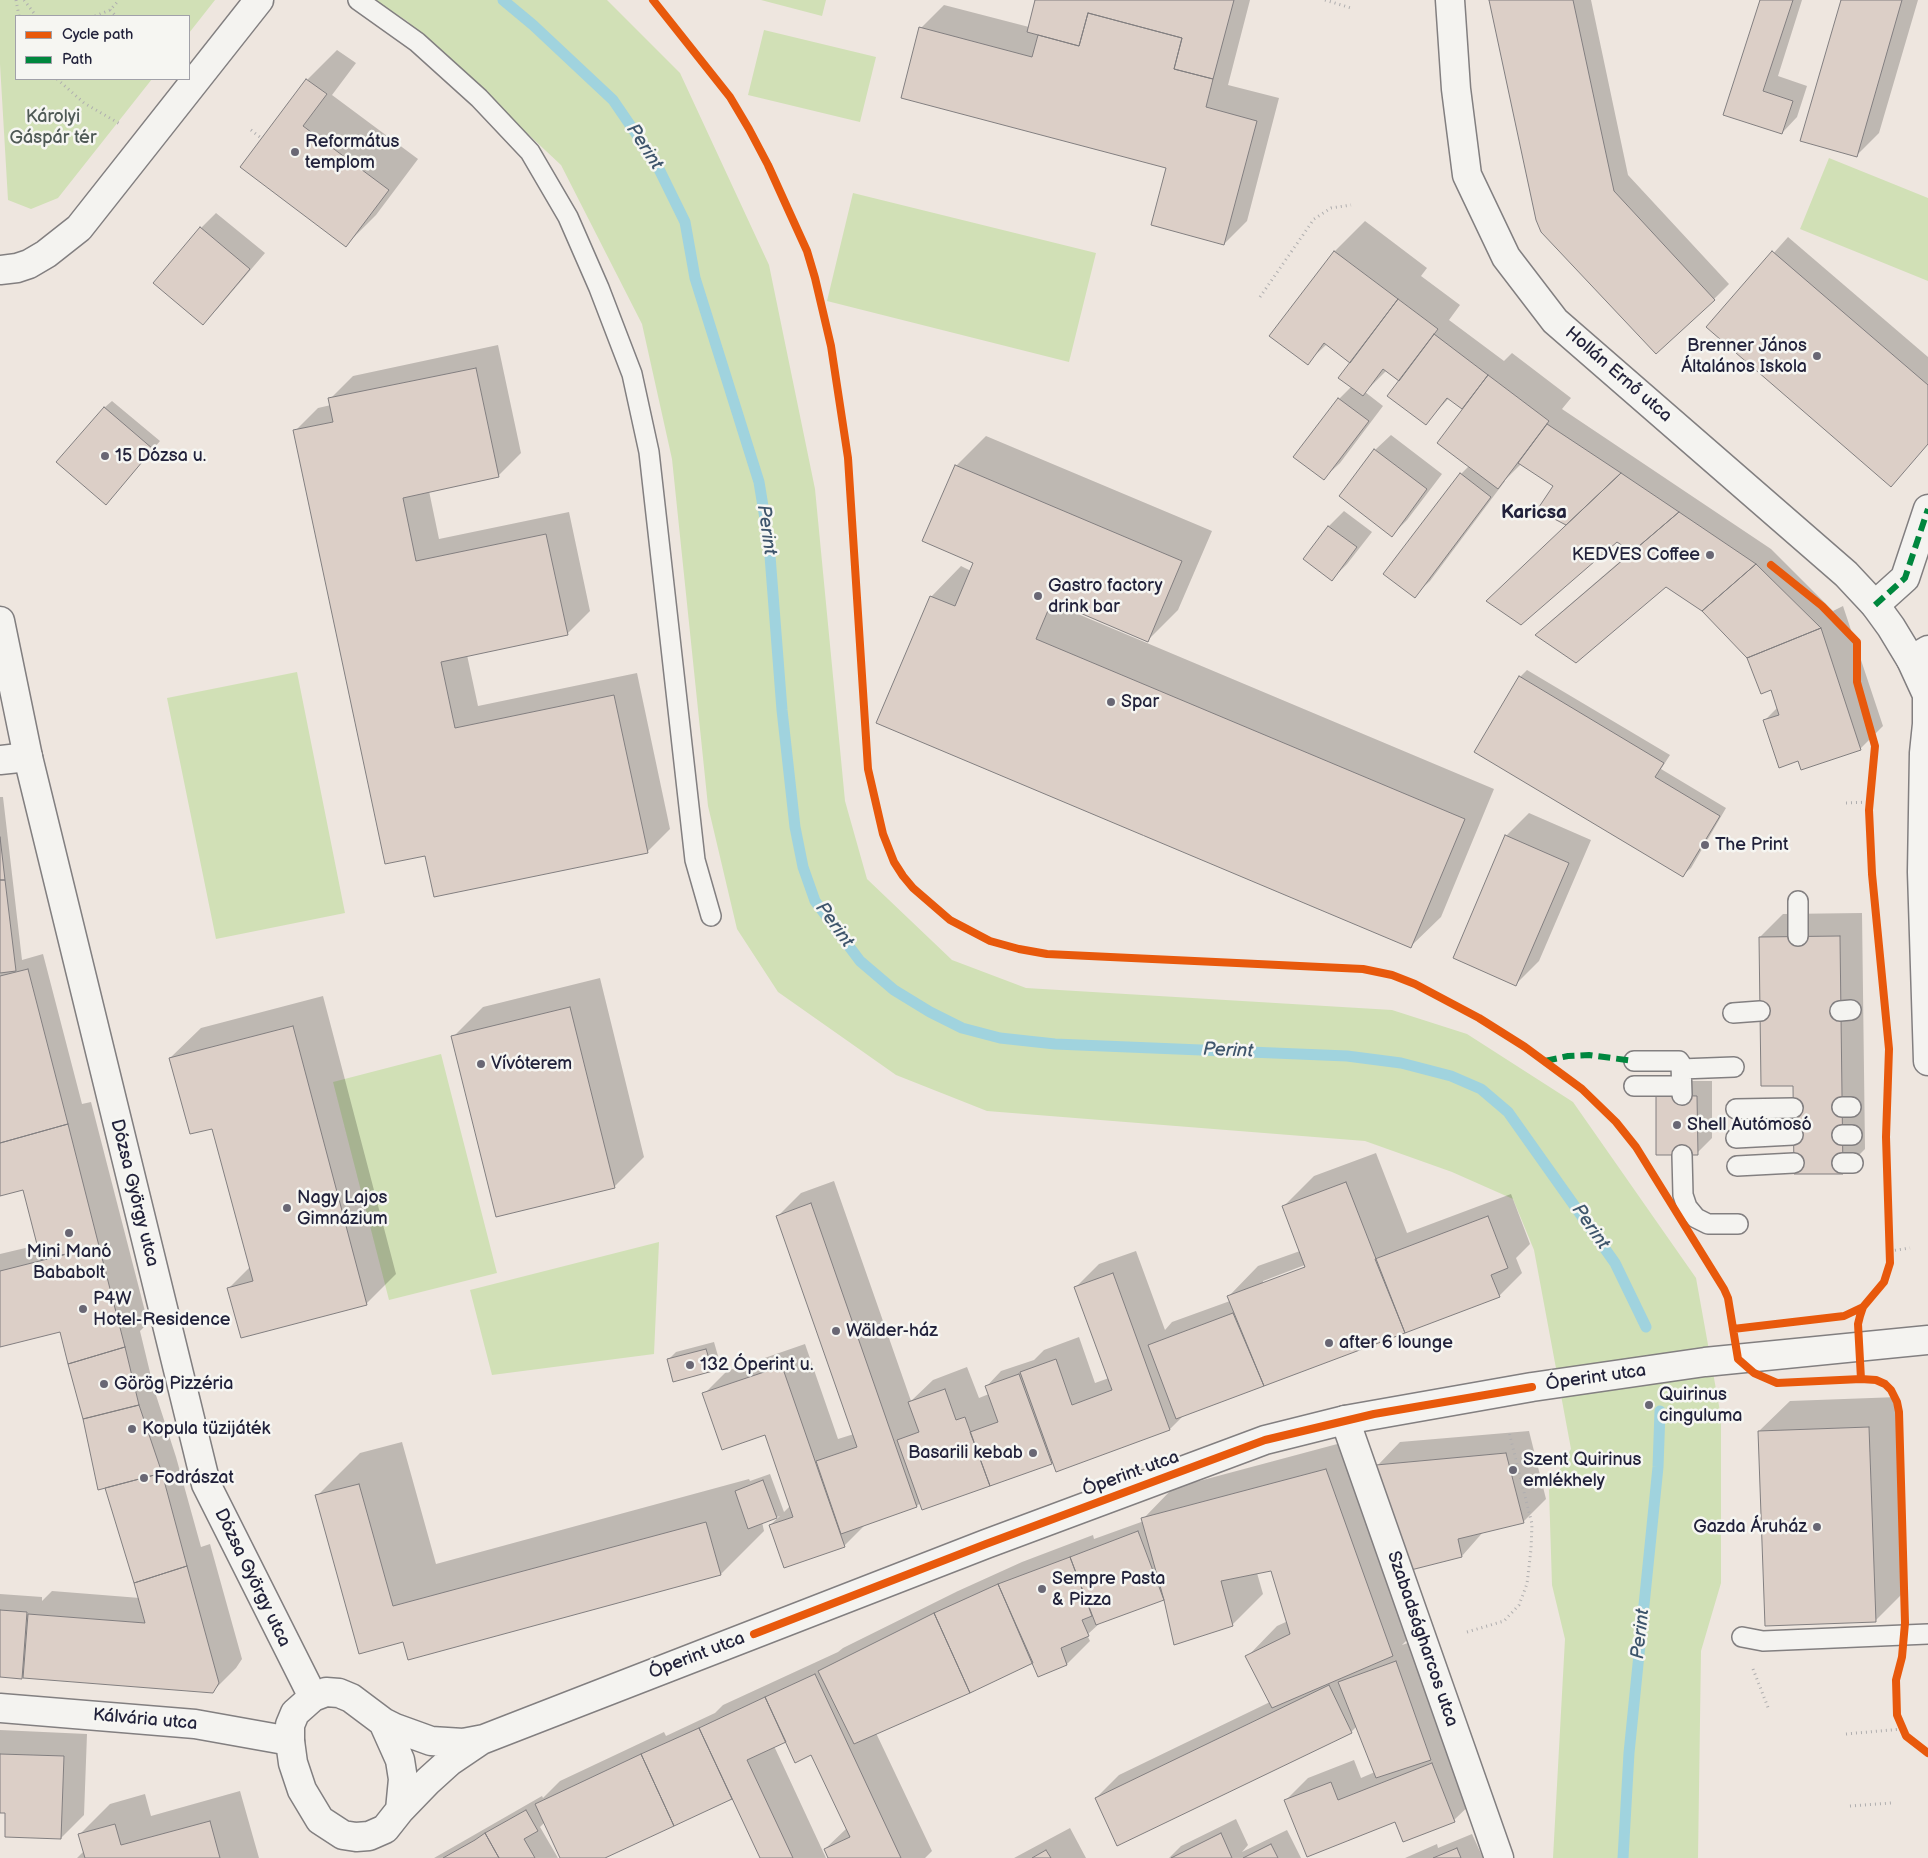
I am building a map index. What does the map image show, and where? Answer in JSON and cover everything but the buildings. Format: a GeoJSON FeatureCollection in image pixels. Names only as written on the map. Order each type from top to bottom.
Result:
{"type":"FeatureCollection","features":[{"type":"Feature","properties":{"kind":"street"},"geometry":{"type":"LineString","coordinates":[[0,270],[29,264],[46,254],[79,228],[259,0]]}},
{"type":"Feature","properties":{"kind":"street","name":"Hollán Ernő utca"},"geometry":{"type":"LineString","coordinates":[[1450,0],[1456,89],[1467,175],[1506,257],[1555,321],[1846,574],[1919,655],[1928,696]]}},
{"type":"Feature","properties":{"kind":"street"},"geometry":{"type":"LineString","coordinates":[[1875,605],[1905,578],[1928,509]]}},
{"type":"Feature","properties":{"kind":"street"},"geometry":{"type":"LineString","coordinates":[[0,621],[28,757],[0,760]]}},
{"type":"Feature","properties":{"kind":"street"},"geometry":{"type":"LineString","coordinates":[[1928,696],[1928,724],[1924,753],[1928,1061]]}},
{"type":"Feature","properties":{"kind":"street","name":"Dózsa György utca"},"geometry":{"type":"LineString","coordinates":[[28,757],[206,1484],[313,1697]]}},
{"type":"Feature","properties":{"kind":"street","name":"Óperint utca"},"geometry":{"type":"LineString","coordinates":[[383,1722],[431,1741],[463,1743],[484,1739],[995,1540],[1265,1440],[1345,1420],[1532,1387],[1705,1362],[1928,1340]]}},
{"type":"Feature","properties":{"kind":"street","name":"Szabadságharcos utca"},"geometry":{"type":"LineString","coordinates":[[1345,1420],[1499,1858]]}},
{"type":"Feature","properties":{"kind":"street"},"geometry":{"type":"LineString","coordinates":[[326,1692],[339,1693],[364,1706],[383,1722],[400,1760],[403,1779],[400,1810],[385,1829],[370,1836],[356,1848],[344,1835],[320,1820],[302,1790],[293,1762],[290,1725],[295,1712],[313,1697],[326,1692]]}},
{"type":"Feature","properties":{"kind":"street","name":"Kálvária utca"},"geometry":{"type":"LineString","coordinates":[[0,1708],[195,1724],[290,1741]]}},
{"type":"Feature","properties":{"kind":"street","name":"Óperint utca"},"geometry":{"type":"LineString","coordinates":[[400,1810],[428,1781],[450,1762],[484,1739]]}},
{"type":"Feature","properties":{"kind":"lane"},"geometry":{"type":"LineString","coordinates":[[358,0],[417,42],[479,98],[530,152],[568,217],[632,374],[649,452],[695,860],[710,916]]}},
{"type":"Feature","properties":{"kind":"lane"},"geometry":{"type":"LineString","coordinates":[[1798,901],[1798,936]]}},
{"type":"Feature","properties":{"kind":"lane"},"geometry":{"type":"LineString","coordinates":[[1733,1013],[1760,1011]]}},
{"type":"Feature","properties":{"kind":"lane"},"geometry":{"type":"LineString","coordinates":[[1634,1061],[1679,1061],[1681,1064],[1681,1083]]}},
{"type":"Feature","properties":{"kind":"lane"},"geometry":{"type":"LineString","coordinates":[[1634,1086],[1681,1083],[1734,1067]]}},
{"type":"Feature","properties":{"kind":"lane"},"geometry":{"type":"LineString","coordinates":[[1736,1109],[1794,1108]]}},
{"type":"Feature","properties":{"kind":"lane"},"geometry":{"type":"LineString","coordinates":[[1736,1138],[1794,1135]]}},
{"type":"Feature","properties":{"kind":"lane"},"geometry":{"type":"LineString","coordinates":[[1682,1155],[1683,1195],[1687,1207],[1696,1218],[1708,1224],[1738,1224]]}},
{"type":"Feature","properties":{"kind":"lane"},"geometry":{"type":"LineString","coordinates":[[1737,1166],[1794,1163]]}},
{"type":"Feature","properties":{"kind":"lane"},"geometry":{"type":"LineString","coordinates":[[1742,1637],[1763,1641],[1928,1634]]}},
{"type":"Feature","properties":{"kind":"path"},"geometry":{"type":"LineString","coordinates":[[16,0],[19,15]]}},
{"type":"Feature","properties":{"kind":"path"},"geometry":{"type":"LineString","coordinates":[[24,0],[35,15]]}},
{"type":"Feature","properties":{"kind":"path"},"geometry":{"type":"LineString","coordinates":[[98,15],[110,10],[119,0]]}},
{"type":"Feature","properties":{"kind":"path"},"geometry":{"type":"LineString","coordinates":[[1325,0],[1351,8]]}},
{"type":"Feature","properties":{"kind":"path"},"geometry":{"type":"LineString","coordinates":[[110,10],[115,15]]}},
{"type":"Feature","properties":{"kind":"path"},"geometry":{"type":"LineString","coordinates":[[58,80],[84,103],[148,142]]}},
{"type":"Feature","properties":{"kind":"path"},"geometry":{"type":"LineString","coordinates":[[251,130],[261,138]]}},
{"type":"Feature","properties":{"kind":"path"},"geometry":{"type":"LineString","coordinates":[[1260,297],[1314,219],[1331,208],[1351,205]]}},
{"type":"Feature","properties":{"kind":"path"},"geometry":{"type":"LineString","coordinates":[[1846,803],[1870,806],[1872,792]]}},
{"type":"Feature","properties":{"kind":"path"},"geometry":{"type":"LineString","coordinates":[[1889,1241],[1890,1254],[1910,1248]]}},
{"type":"Feature","properties":{"kind":"path"},"geometry":{"type":"LineString","coordinates":[[1467,1632],[1504,1620],[1519,1605],[1527,1584],[1532,1524],[1510,1432]]}},
{"type":"Feature","properties":{"kind":"path"},"geometry":{"type":"LineString","coordinates":[[1742,1637],[1769,1710]]}},
{"type":"Feature","properties":{"kind":"path"},"geometry":{"type":"LineString","coordinates":[[1846,1734],[1903,1729]]}},
{"type":"Feature","properties":{"kind":"path"},"geometry":{"type":"LineString","coordinates":[[1850,1806],[1891,1803]]}},
{"type":"Feature","properties":{"kind":"green space","name":"Károlyi Gáspár tér"},"geometry":{"type":"Polygon","coordinates":[[[0,0],[215,0],[190,32],[190,15],[15,15],[15,80],[151,80],[58,198],[31,209],[8,200],[0,64],[0,0]]]}},
{"type":"Feature","properties":{"kind":"green space"},"geometry":{"type":"Polygon","coordinates":[[[374,0],[607,0],[680,73],[769,265],[815,489],[845,801],[867,879],[952,960],[1026,988],[1392,1010],[1467,1034],[1573,1102],[1696,1278],[1721,1417],[1721,1583],[1701,1651],[1698,1858],[1553,1858],[1565,1639],[1552,1585],[1549,1490],[1571,1449],[1534,1250],[1513,1199],[1452,1172],[1365,1141],[987,1111],[896,1075],[778,992],[737,929],[708,806],[672,459],[642,324],[561,165],[407,21],[374,0]]]}},
{"type":"Feature","properties":{"kind":"green space"},"geometry":{"type":"Polygon","coordinates":[[[761,0],[826,0],[822,16],[761,0]]]}},
{"type":"Feature","properties":{"kind":"green space"},"geometry":{"type":"Polygon","coordinates":[[[764,30],[876,57],[860,122],[748,95],[764,30]]]}},
{"type":"Feature","properties":{"kind":"green space"},"geometry":{"type":"Polygon","coordinates":[[[1829,158],[1928,198],[1928,281],[1800,229],[1829,158]]]}},
{"type":"Feature","properties":{"kind":"green space"},"geometry":{"type":"Polygon","coordinates":[[[853,193],[1096,253],[1069,362],[827,301],[853,193]]]}},
{"type":"Feature","properties":{"kind":"green space"},"geometry":{"type":"Polygon","coordinates":[[[297,672],[345,913],[216,939],[167,698],[297,672]]]}},
{"type":"Feature","properties":{"kind":"green space"},"geometry":{"type":"Polygon","coordinates":[[[441,1054],[497,1273],[389,1300],[333,1082],[441,1054]]]}},
{"type":"Feature","properties":{"kind":"green space"},"geometry":{"type":"Polygon","coordinates":[[[659,1242],[654,1354],[492,1375],[470,1290],[659,1242]]]}},
{"type":"Feature","properties":{"kind":"waterway","name":"Perint"},"geometry":{"type":"LineString","coordinates":[[503,0],[533,25],[613,100],[656,163],[685,222],[695,278],[759,482],[769,543],[782,710],[795,827],[803,867],[815,901],[860,961],[894,990],[930,1012],[962,1028],[1000,1038],[1055,1044],[1347,1056],[1401,1063],[1451,1076],[1481,1089],[1508,1112],[1615,1263],[1646,1327]]}},
{"type":"Feature","properties":{"kind":"waterway","name":"Perint"},"geometry":{"type":"LineString","coordinates":[[1623,1858],[1629,1753],[1658,1467],[1660,1411]]}},
{"type":"Feature","properties":{"kind":"marked path"},"geometry":{"type":"LineString","coordinates":[[1875,605],[1905,578],[1928,509]]}},
{"type":"Feature","properties":{"kind":"marked path"},"geometry":{"type":"LineString","coordinates":[[1545,1061],[1568,1056],[1589,1055],[1634,1061]]}},
{"type":"Feature","properties":{"kind":"cycle path"},"geometry":{"type":"LineString","coordinates":[[653,0],[730,97],[749,129],[768,165],[807,251],[815,278],[831,346],[848,458],[868,769],[883,834],[894,862],[903,876],[913,888],[950,920],[990,941],[1019,949],[1047,954],[1363,969],[1392,975],[1415,984],[1479,1018],[1525,1047],[1582,1089],[1616,1122],[1636,1147],[1724,1289],[1728,1298],[1738,1359],[1754,1373],[1777,1383],[1861,1379],[1876,1380],[1885,1384],[1891,1390],[1897,1402],[1899,1412],[1905,1623],[1902,1657],[1896,1680],[1897,1715],[1906,1736],[1928,1753]]}},
{"type":"Feature","properties":{"kind":"cycle path"},"geometry":{"type":"LineString","coordinates":[[1771,565],[1822,606],[1857,642],[1857,682],[1875,746],[1869,810],[1872,874],[1889,1049],[1886,1137],[1890,1263],[1884,1282],[1863,1307],[1860,1316],[1858,1324],[1861,1379]]}},
{"type":"Feature","properties":{"kind":"cycle path"},"geometry":{"type":"LineString","coordinates":[[1733,1329],[1844,1316],[1863,1307]]}},
{"type":"Feature","properties":{"kind":"cycle path"},"geometry":{"type":"LineString","coordinates":[[754,1634],[986,1544],[1265,1440],[1374,1414],[1532,1387]]}},
{"type":"Feature","properties":{"kind":"place","name":"Református templom"},"geometry":{"type":"Point","coordinates":[295,152]}},
{"type":"Feature","properties":{"kind":"place","name":"Brenner János Általános Iskola"},"geometry":{"type":"Point","coordinates":[1817,356]}},
{"type":"Feature","properties":{"kind":"place","name":"15 Dózsa u."},"geometry":{"type":"Point","coordinates":[105,456]}},
{"type":"Feature","properties":{"kind":"place","name":"KEDVES Coffee"},"geometry":{"type":"Point","coordinates":[1710,555]}},
{"type":"Feature","properties":{"kind":"place","name":"Gastro factory drink bar"},"geometry":{"type":"Point","coordinates":[1038,596]}},
{"type":"Feature","properties":{"kind":"place","name":"Spar"},"geometry":{"type":"Point","coordinates":[1111,702]}},
{"type":"Feature","properties":{"kind":"place","name":"The Print"},"geometry":{"type":"Point","coordinates":[1705,845]}},
{"type":"Feature","properties":{"kind":"place","name":"Vívóterem"},"geometry":{"type":"Point","coordinates":[481,1064]}},
{"type":"Feature","properties":{"kind":"place","name":"Shell Autómosó"},"geometry":{"type":"Point","coordinates":[1677,1125]}},
{"type":"Feature","properties":{"kind":"place","name":"Nagy Lajos Gimnázium"},"geometry":{"type":"Point","coordinates":[287,1208]}},
{"type":"Feature","properties":{"kind":"place","name":"Mini Manó Bababolt"},"geometry":{"type":"Point","coordinates":[69,1233]}},
{"type":"Feature","properties":{"kind":"place","name":"P4W Hotel-Residence"},"geometry":{"type":"Point","coordinates":[83,1309]}},
{"type":"Feature","properties":{"kind":"place","name":"Wälder-ház"},"geometry":{"type":"Point","coordinates":[836,1331]}},
{"type":"Feature","properties":{"kind":"place","name":"after 6 lounge"},"geometry":{"type":"Point","coordinates":[1329,1343]}},
{"type":"Feature","properties":{"kind":"place","name":"132 Óperint u."},"geometry":{"type":"Point","coordinates":[690,1365]}},
{"type":"Feature","properties":{"kind":"place","name":"Görög Pizzéria"},"geometry":{"type":"Point","coordinates":[104,1384]}},
{"type":"Feature","properties":{"kind":"place","name":"Quirinus cinguluma"},"geometry":{"type":"Point","coordinates":[1649,1405]}},
{"type":"Feature","properties":{"kind":"place","name":"Kopula tüzijáték"},"geometry":{"type":"Point","coordinates":[132,1429]}},
{"type":"Feature","properties":{"kind":"place","name":"Basarili kebab"},"geometry":{"type":"Point","coordinates":[1033,1453]}},
{"type":"Feature","properties":{"kind":"place","name":"Szent Quirinus emlékhely"},"geometry":{"type":"Point","coordinates":[1513,1470]}},
{"type":"Feature","properties":{"kind":"place","name":"Fodrászat"},"geometry":{"type":"Point","coordinates":[144,1478]}},
{"type":"Feature","properties":{"kind":"place","name":"Gazda Áruház"},"geometry":{"type":"Point","coordinates":[1817,1527]}},
{"type":"Feature","properties":{"kind":"place","name":"Sempre Pasta & Pizza"},"geometry":{"type":"Point","coordinates":[1042,1589]}},
{"type":"Feature","properties":{"kind":"district","name":"Karicsa"},"geometry":{"type":"Point","coordinates":[1534,513]}}]}
